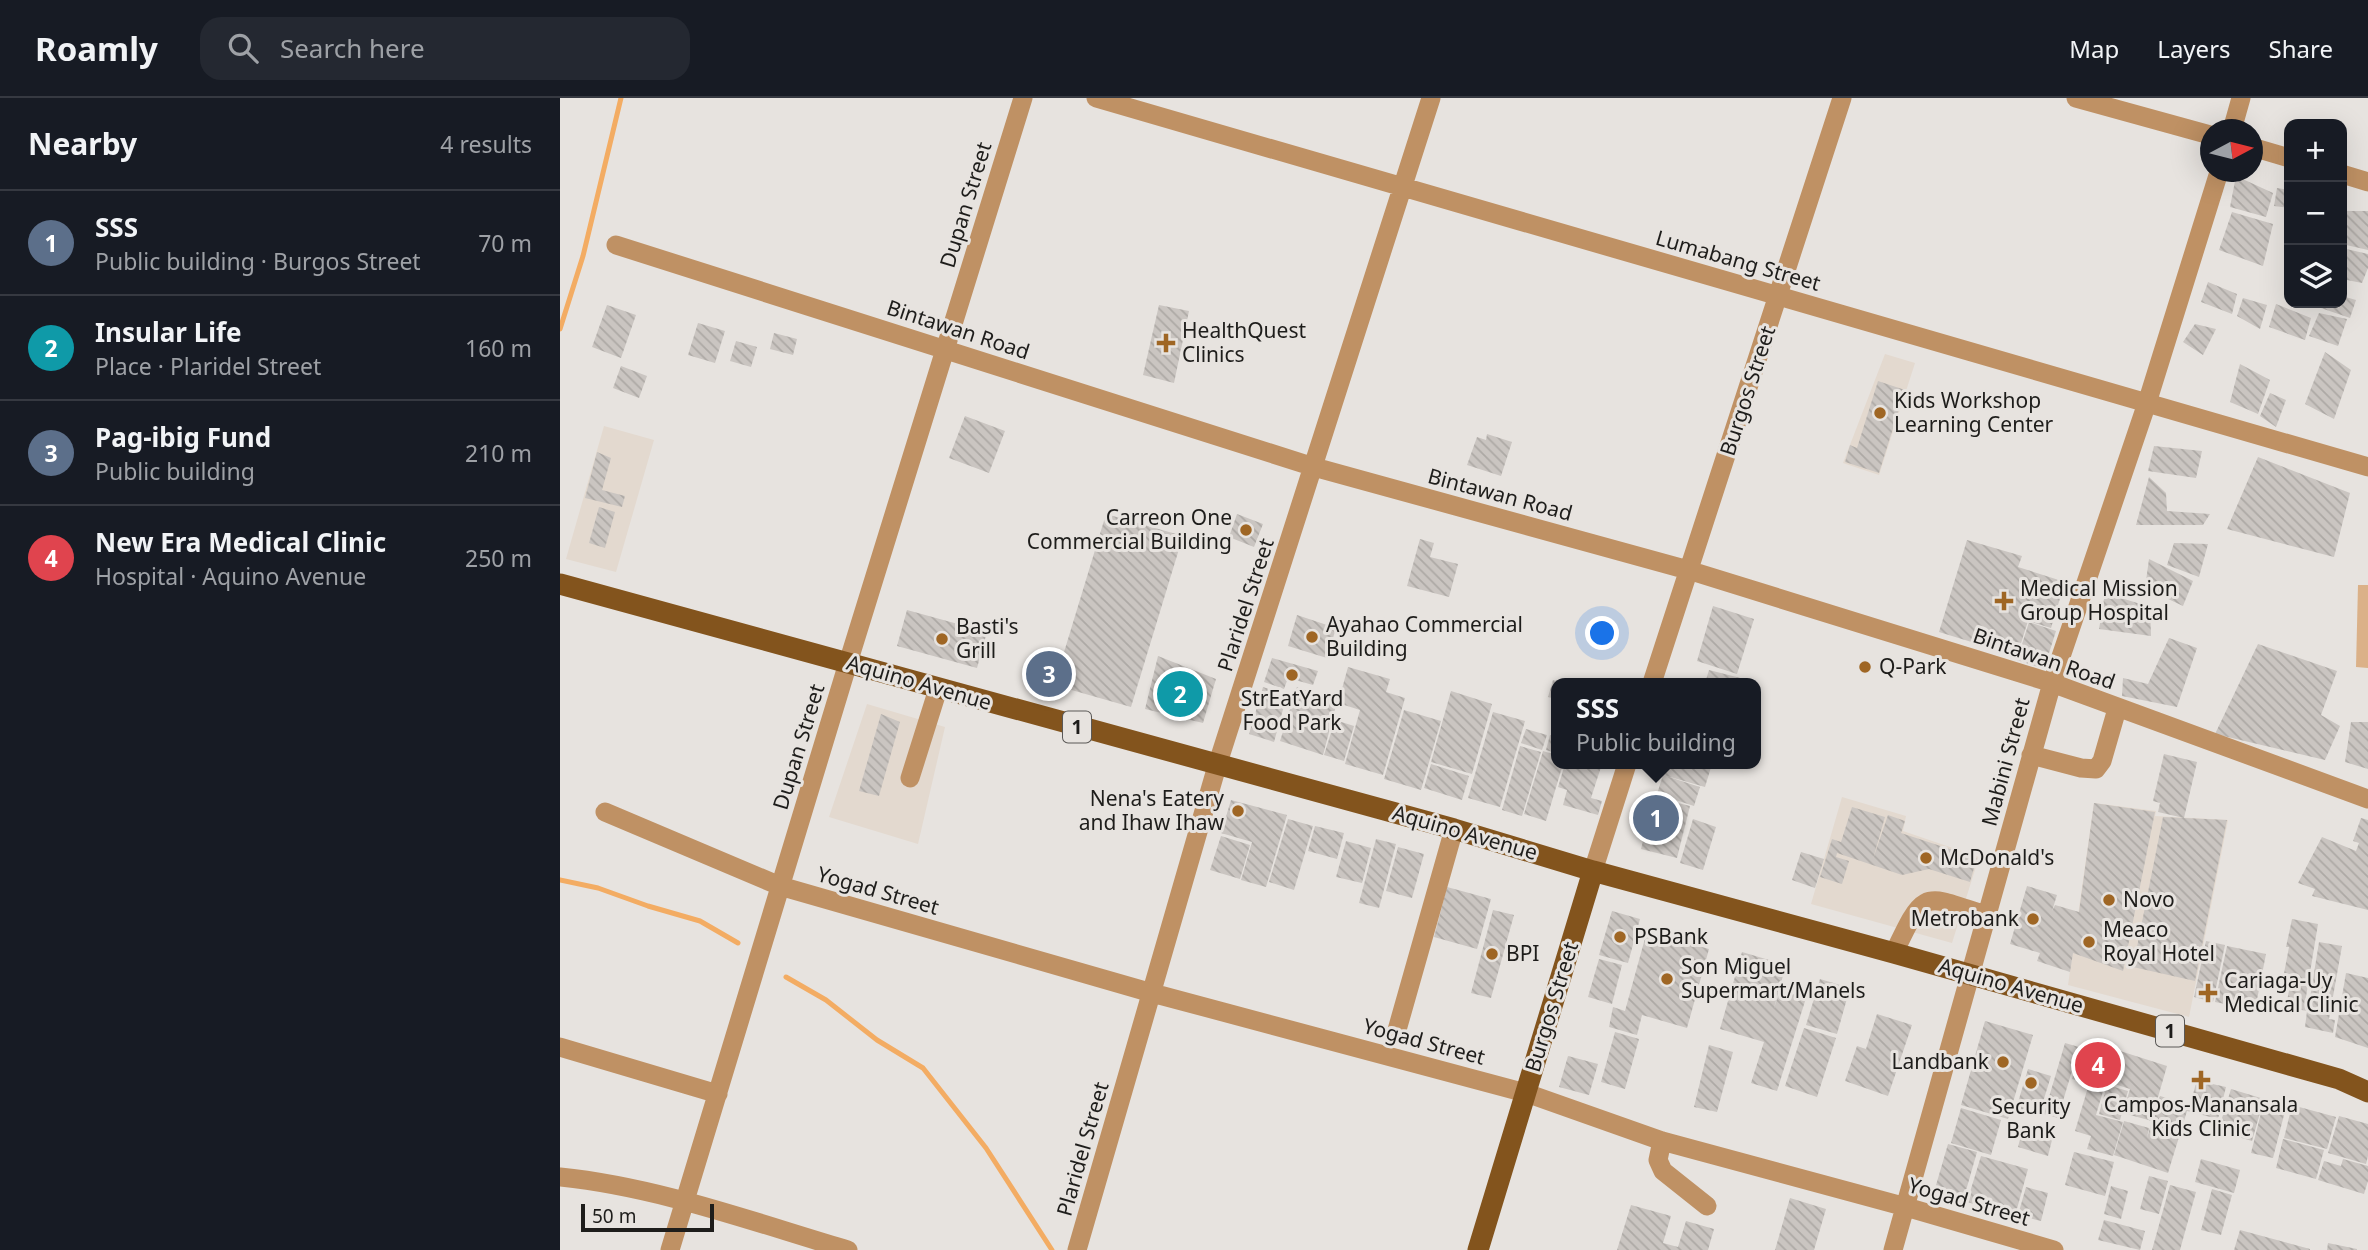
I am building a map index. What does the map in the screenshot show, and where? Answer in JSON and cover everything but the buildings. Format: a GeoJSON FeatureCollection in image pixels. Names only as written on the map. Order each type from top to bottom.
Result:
{"type":"FeatureCollection","features":[{"type":"Feature","properties":{"kind":"main road","name":"Aquino Avenue"},"geometry":{"type":"LineString","coordinates":[[560,583],[1454,829],[1593,871],[2339,1079],[2368,1092]]}},
{"type":"Feature","properties":{"kind":"main road","name":"Burgos Street"},"geometry":{"type":"LineString","coordinates":[[1478,1250],[1593,871]]}},
{"type":"Feature","properties":{"kind":"street","name":"Dupan Street"},"geometry":{"type":"LineString","coordinates":[[670,1250],[1023,98]]}},
{"type":"Feature","properties":{"kind":"street","name":"Lumabang Street"},"geometry":{"type":"LineString","coordinates":[[1096,98],[2368,467]]}},
{"type":"Feature","properties":{"kind":"street","name":"Plaridel Street"},"geometry":{"type":"LineString","coordinates":[[1077,1250],[1217,765],[1431,98]]}},
{"type":"Feature","properties":{"kind":"street","name":"Burgos Street"},"geometry":{"type":"LineString","coordinates":[[1654,678],[1842,98]]}},
{"type":"Feature","properties":{"kind":"street"},"geometry":{"type":"LineString","coordinates":[[2076,98],[2200,132]]}},
{"type":"Feature","properties":{"kind":"street"},"geometry":{"type":"LineString","coordinates":[[2235,119],[2241,98]]}},
{"type":"Feature","properties":{"kind":"street"},"geometry":{"type":"LineString","coordinates":[[2263,151],[2284,157]]}},
{"type":"Feature","properties":{"kind":"street"},"geometry":{"type":"LineString","coordinates":[[2347,176],[2368,182]]}},
{"type":"Feature","properties":{"kind":"street","name":"Mabini Street"},"geometry":{"type":"LineString","coordinates":[[1894,1250],[2052,683],[2147,403],[2216,182]]}},
{"type":"Feature","properties":{"kind":"street","name":"Bintawan Road"},"geometry":{"type":"LineString","coordinates":[[616,245],[1314,467],[1688,570],[2052,683],[2368,799]]}},
{"type":"Feature","properties":{"kind":"street"},"geometry":{"type":"LineString","coordinates":[[910,779],[938,689]]}},
{"type":"Feature","properties":{"kind":"street"},"geometry":{"type":"LineString","coordinates":[[2031,755],[2081,768],[2096,769],[2102,761],[2117,709]]}},
{"type":"Feature","properties":{"kind":"street","name":"Burgos Street"},"geometry":{"type":"LineString","coordinates":[[1593,871],[1625,769]]}},
{"type":"Feature","properties":{"kind":"street","name":"Yogad Street"},"geometry":{"type":"LineString","coordinates":[[605,812],[780,886],[1152,993],[1526,1093],[1662,1141],[2054,1250]]}},
{"type":"Feature","properties":{"kind":"street"},"geometry":{"type":"LineString","coordinates":[[1397,1030],[1454,829]]}},
{"type":"Feature","properties":{"kind":"street"},"geometry":{"type":"LineString","coordinates":[[1894,953],[1914,912],[1925,902],[1940,900],[1988,916]]}},
{"type":"Feature","properties":{"kind":"street"},"geometry":{"type":"LineString","coordinates":[[560,1047],[718,1094]]}},
{"type":"Feature","properties":{"kind":"street"},"geometry":{"type":"LineString","coordinates":[[1662,1141],[1658,1160],[1663,1171],[1707,1206]]}},
{"type":"Feature","properties":{"kind":"street"},"geometry":{"type":"LineString","coordinates":[[560,1177],[597,1181],[685,1202],[848,1250]]}},
{"type":"Feature","properties":{"kind":"shaded area","name":"Kids Workshop Learning Center"},"geometry":{"type":"Polygon","coordinates":[[[1885,354],[1915,363],[1879,475],[1843,463],[1885,354]]]}},
{"type":"Feature","properties":{"kind":"shaded area"},"geometry":{"type":"Polygon","coordinates":[[[604,426],[654,440],[616,572],[566,559],[604,426]]]}},
{"type":"Feature","properties":{"kind":"shaded area"},"geometry":{"type":"Polygon","coordinates":[[[2358,585],[2368,585],[2368,668],[2356,667],[2358,585]]]}},
{"type":"Feature","properties":{"kind":"shaded area"},"geometry":{"type":"Polygon","coordinates":[[[867,704],[945,727],[918,844],[829,817],[867,704]]]}},
{"type":"Feature","properties":{"kind":"shaded area"},"geometry":{"type":"Polygon","coordinates":[[[1842,797],[1906,816],[1903,831],[1979,857],[1952,943],[1811,904],[1842,797]]]}},
{"type":"Feature","properties":{"kind":"shaded area"},"geometry":{"type":"Polygon","coordinates":[[[2094,803],[2156,811],[2155,816],[2228,820],[2189,1017],[2068,985],[2094,803]]]}},
{"type":"Feature","properties":{"kind":"waterway"},"geometry":{"type":"LineString","coordinates":[[560,329],[583,256],[621,98]]}},
{"type":"Feature","properties":{"kind":"waterway"},"geometry":{"type":"LineString","coordinates":[[560,880],[598,888],[700,921],[738,943]]}},
{"type":"Feature","properties":{"kind":"waterway"},"geometry":{"type":"LineString","coordinates":[[786,977],[826,1000],[877,1040],[923,1068],[986,1148],[1052,1250]]}},
{"type":"Feature","properties":{"kind":"place","name":"HealthQuest Clinics"},"geometry":{"type":"Point","coordinates":[1166,343]}},
{"type":"Feature","properties":{"kind":"place","name":"Kids Workshop Learning Center"},"geometry":{"type":"Point","coordinates":[1880,413]}},
{"type":"Feature","properties":{"kind":"place","name":"Carreon One Commercial Building"},"geometry":{"type":"Point","coordinates":[1246,530]}},
{"type":"Feature","properties":{"kind":"place","name":"Medical Mission Group Hospital"},"geometry":{"type":"Point","coordinates":[2004,601]}},
{"type":"Feature","properties":{"kind":"place","name":"Ayahao Commercial Building"},"geometry":{"type":"Point","coordinates":[1312,637]}},
{"type":"Feature","properties":{"kind":"place","name":"Basti's Grill"},"geometry":{"type":"Point","coordinates":[942,639]}},
{"type":"Feature","properties":{"kind":"place","name":"Q-Park"},"geometry":{"type":"Point","coordinates":[1865,667]}},
{"type":"Feature","properties":{"kind":"place","name":"Pag-ibig Fund"},"geometry":{"type":"Point","coordinates":[1049,674]}},
{"type":"Feature","properties":{"kind":"place","name":"StrEatYard Food Park"},"geometry":{"type":"Point","coordinates":[1292,675]}},
{"type":"Feature","properties":{"kind":"place","name":"Insular Life"},"geometry":{"type":"Point","coordinates":[1180,694]}},
{"type":"Feature","properties":{"kind":"place","name":"Nena's Eatery and Ihaw Ihaw"},"geometry":{"type":"Point","coordinates":[1238,811]}},
{"type":"Feature","properties":{"kind":"place","name":"SSS"},"geometry":{"type":"Point","coordinates":[1656,818]}},
{"type":"Feature","properties":{"kind":"place","name":"McDonald's"},"geometry":{"type":"Point","coordinates":[1926,858]}},
{"type":"Feature","properties":{"kind":"place","name":"Novo"},"geometry":{"type":"Point","coordinates":[2109,900]}},
{"type":"Feature","properties":{"kind":"place","name":"Metrobank"},"geometry":{"type":"Point","coordinates":[2033,919]}},
{"type":"Feature","properties":{"kind":"place","name":"PSBank"},"geometry":{"type":"Point","coordinates":[1620,937]}},
{"type":"Feature","properties":{"kind":"place","name":"Meaco Royal Hotel"},"geometry":{"type":"Point","coordinates":[2089,942]}},
{"type":"Feature","properties":{"kind":"place","name":"BPI"},"geometry":{"type":"Point","coordinates":[1492,954]}},
{"type":"Feature","properties":{"kind":"place","name":"Son Miguel Supermart/Manels"},"geometry":{"type":"Point","coordinates":[1667,979]}},
{"type":"Feature","properties":{"kind":"place","name":"Cariaga-Uy Medical Clinic"},"geometry":{"type":"Point","coordinates":[2208,993]}},
{"type":"Feature","properties":{"kind":"place","name":"Landbank"},"geometry":{"type":"Point","coordinates":[2003,1062]}},
{"type":"Feature","properties":{"kind":"place","name":"New Era Medical Clinic"},"geometry":{"type":"Point","coordinates":[2098,1065]}},
{"type":"Feature","properties":{"kind":"place","name":"Campos-Manansala Kids Clinic"},"geometry":{"type":"Point","coordinates":[2201,1080]}},
{"type":"Feature","properties":{"kind":"place","name":"Security Bank"},"geometry":{"type":"Point","coordinates":[2031,1083]}}]}
